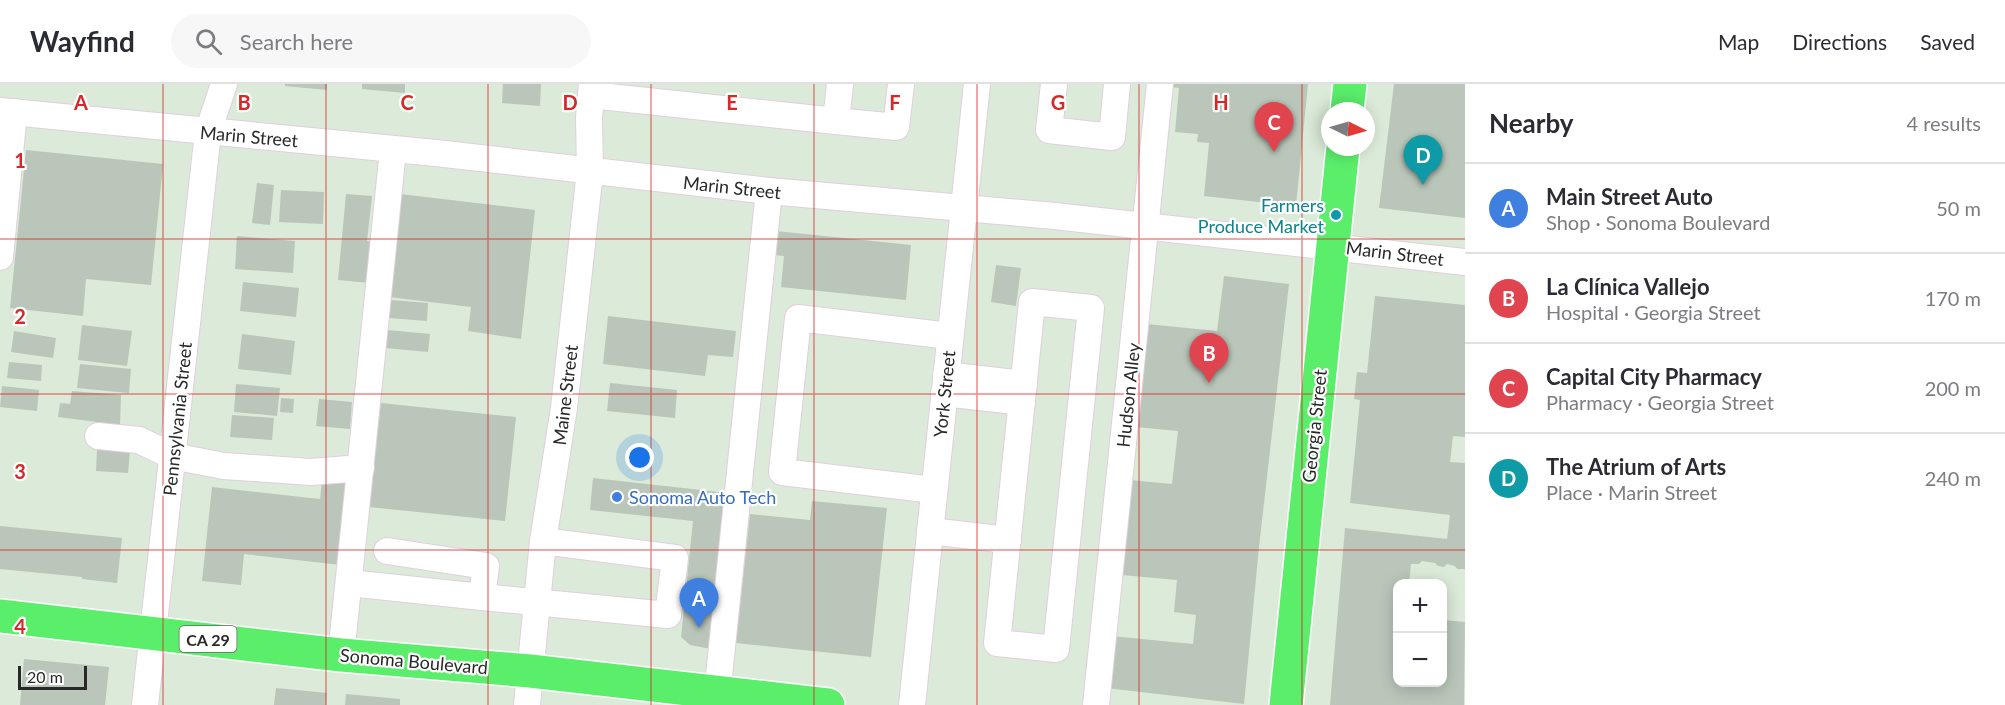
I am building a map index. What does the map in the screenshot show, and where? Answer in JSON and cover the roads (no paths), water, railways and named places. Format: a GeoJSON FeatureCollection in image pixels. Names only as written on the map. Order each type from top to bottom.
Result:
{"type":"FeatureCollection","features":[{"type":"Feature","properties":{"kind":"main road"},"geometry":{"type":"LineString","coordinates":[[1348,102],[1350,84]]}},
{"type":"Feature","properties":{"kind":"main road","name":"Georgia Street"},"geometry":{"type":"LineString","coordinates":[[1286,705],[1342,156]]}},
{"type":"Feature","properties":{"kind":"main road","name":"Sonoma Boulevard"},"geometry":{"type":"LineString","coordinates":[[0,616],[341,655],[530,671],[716,699],[828,705]]}},
{"type":"Feature","properties":{"kind":"street","name":"Pennsylvania Street"},"geometry":{"type":"LineString","coordinates":[[145,705],[208,132],[224,84]]}},
{"type":"Feature","properties":{"kind":"street"},"geometry":{"type":"LineString","coordinates":[[837,121],[840,84]]}},
{"type":"Feature","properties":{"kind":"street"},"geometry":{"type":"LineString","coordinates":[[591,89],[896,127],[900,84]]}},
{"type":"Feature","properties":{"kind":"street","name":"York Street"},"geometry":{"type":"LineString","coordinates":[[912,705],[977,84]]}},
{"type":"Feature","properties":{"kind":"street"},"geometry":{"type":"LineString","coordinates":[[1054,84],[1049,130],[1112,136],[1117,84]]}},
{"type":"Feature","properties":{"kind":"street","name":"Hudson Alley"},"geometry":{"type":"LineString","coordinates":[[1096,705],[1160,84]]}},
{"type":"Feature","properties":{"kind":"street","name":"Maine Street"},"geometry":{"type":"LineString","coordinates":[[527,705],[543,542],[564,408],[590,171],[591,89]]}},
{"type":"Feature","properties":{"kind":"street","name":"Marin Street"},"geometry":{"type":"LineString","coordinates":[[7,112],[436,153],[770,191],[1146,225],[1465,261]]}},
{"type":"Feature","properties":{"kind":"street"},"geometry":{"type":"LineString","coordinates":[[0,257],[7,112]]}},
{"type":"Feature","properties":{"kind":"street"},"geometry":{"type":"LineString","coordinates":[[341,655],[393,150]]}},
{"type":"Feature","properties":{"kind":"street"},"geometry":{"type":"LineString","coordinates":[[716,699],[770,191]]}},
{"type":"Feature","properties":{"kind":"street"},"geometry":{"type":"LineString","coordinates":[[1032,302],[1091,308],[1056,649],[997,643],[1007,548],[1032,302]]}},
{"type":"Feature","properties":{"kind":"street"},"geometry":{"type":"LineString","coordinates":[[934,490],[782,472],[798,318],[950,336]]}},
{"type":"Feature","properties":{"kind":"street"},"geometry":{"type":"LineString","coordinates":[[945,384],[1023,393]]}},
{"type":"Feature","properties":{"kind":"street"},"geometry":{"type":"LineString","coordinates":[[98,436],[139,440],[172,456],[224,466],[300,471],[361,468]]}},
{"type":"Feature","properties":{"kind":"street"},"geometry":{"type":"LineString","coordinates":[[929,540],[1007,548]]}},
{"type":"Feature","properties":{"kind":"street"},"geometry":{"type":"LineString","coordinates":[[349,583],[668,615],[675,558],[543,542]]}},
{"type":"Feature","properties":{"kind":"street"},"geometry":{"type":"LineString","coordinates":[[387,551],[486,566],[482,597]]}},
{"type":"Feature","properties":{"kind":"place","name":"Capital City Pharmacy"},"geometry":{"type":"Point","coordinates":[1274,152]}},
{"type":"Feature","properties":{"kind":"place","name":"The Atrium of Arts"},"geometry":{"type":"Point","coordinates":[1423,185]}},
{"type":"Feature","properties":{"kind":"place","name":"Farmers Produce Market"},"geometry":{"type":"Point","coordinates":[1336,215]}},
{"type":"Feature","properties":{"kind":"place","name":"La Clínica Vallejo"},"geometry":{"type":"Point","coordinates":[1209,383]}},
{"type":"Feature","properties":{"kind":"place","name":"Sonoma Auto Tech"},"geometry":{"type":"Point","coordinates":[617,497]}},
{"type":"Feature","properties":{"kind":"place","name":"Main Street Auto"},"geometry":{"type":"Point","coordinates":[699,628]}}]}
